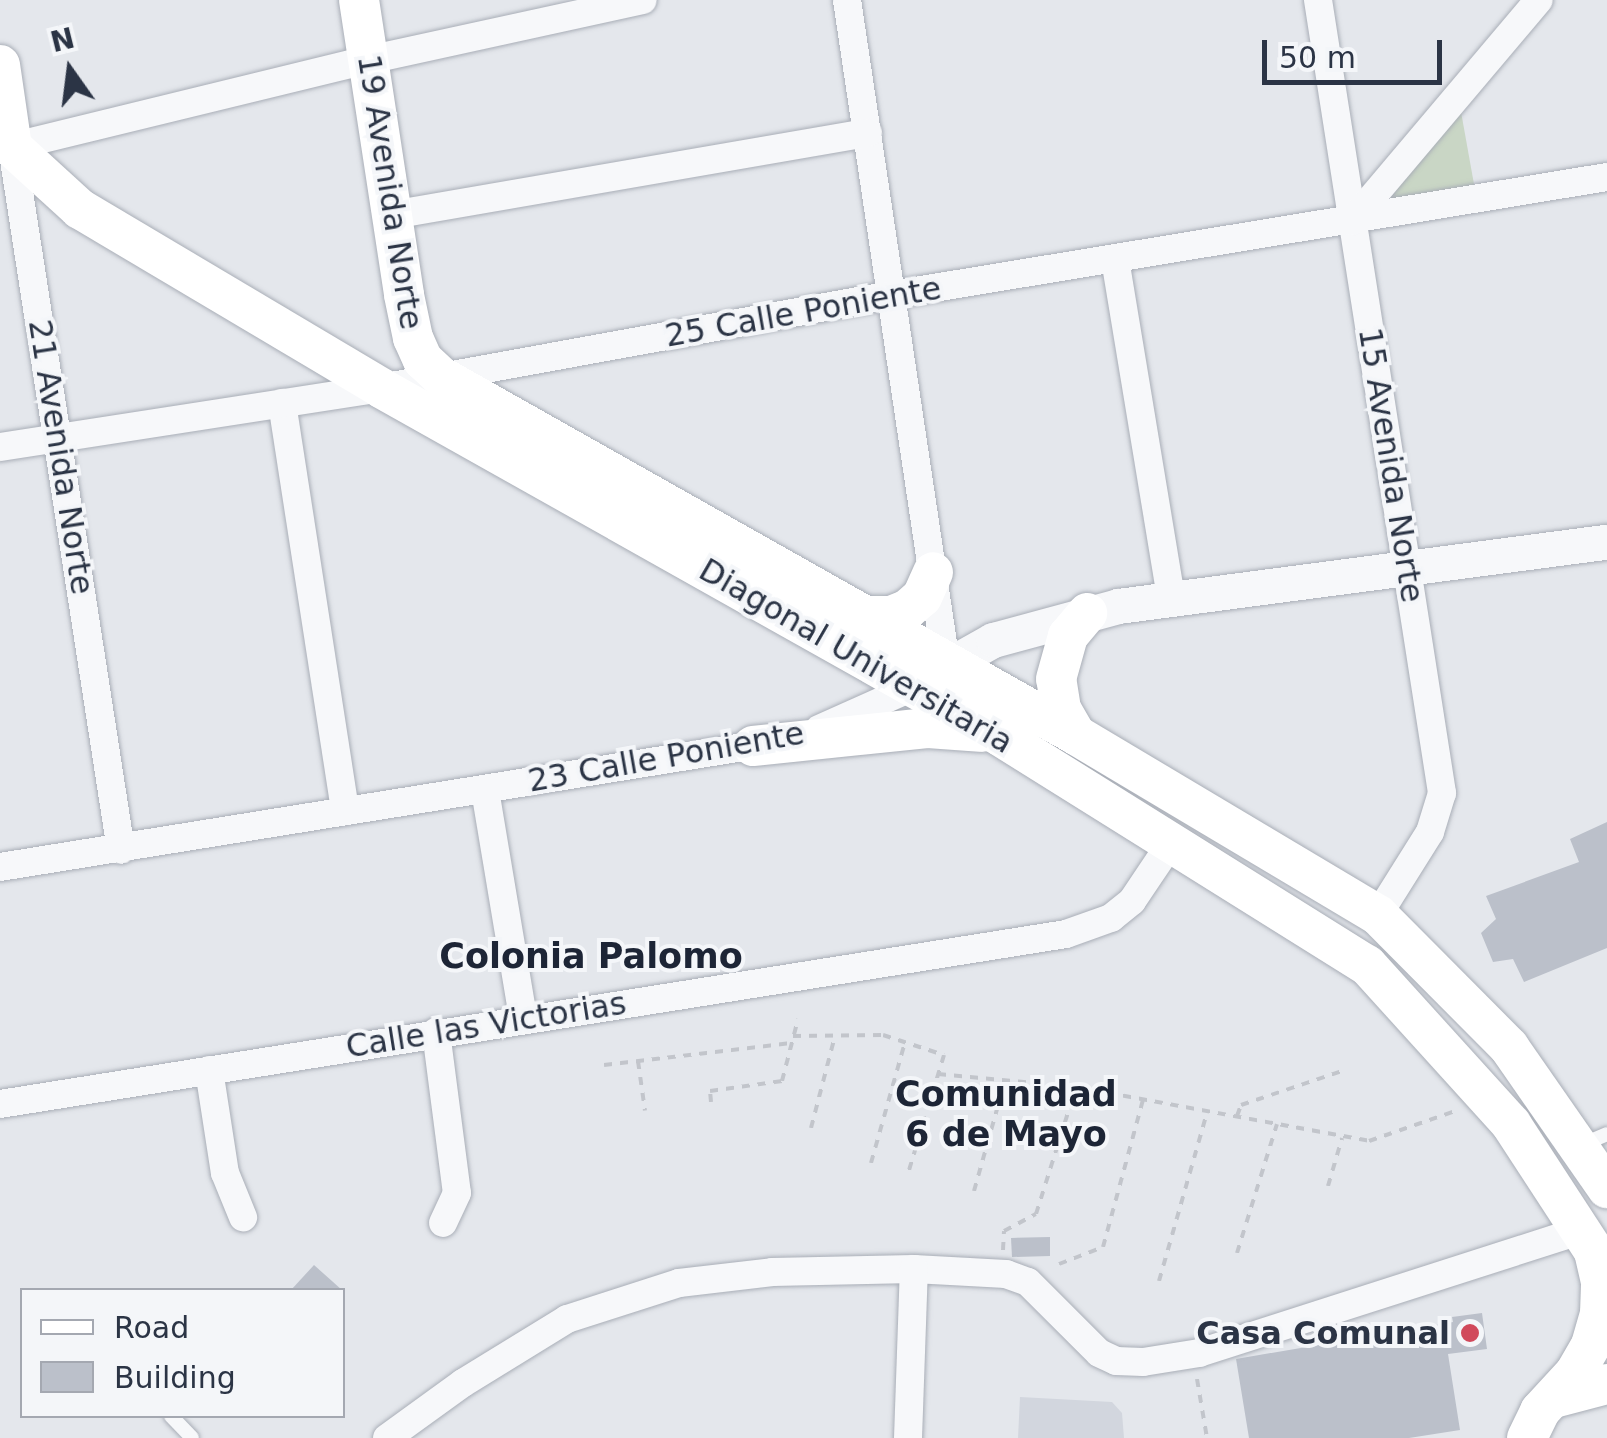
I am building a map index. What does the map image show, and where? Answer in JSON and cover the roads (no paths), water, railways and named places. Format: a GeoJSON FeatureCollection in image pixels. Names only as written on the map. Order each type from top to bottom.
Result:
{"type":"FeatureCollection","features":[{"type":"Feature","properties":{"kind":"main road","name":"19 Avenida Norte"},"geometry":{"type":"LineString","coordinates":[[359,0],[412,338],[422,360],[440,376]]}},
{"type":"Feature","properties":{"kind":"main road","name":"21 Avenida Norte"},"geometry":{"type":"LineString","coordinates":[[0,65],[6,148]]}},
{"type":"Feature","properties":{"kind":"main road","name":"Diagonal Universitaria"},"geometry":{"type":"LineString","coordinates":[[6,148],[80,209],[380,388],[1000,736],[1367,965],[1485,1090],[1536,1158],[1594,1251]]}},
{"type":"Feature","properties":{"kind":"main road","name":"Diagonal Universitaria"},"geometry":{"type":"LineString","coordinates":[[440,376],[1076,734],[1378,915],[1509,1048],[1594,1147],[1607,1188]]}},
{"type":"Feature","properties":{"kind":"main road"},"geometry":{"type":"LineString","coordinates":[[864,616],[891,616],[908,609],[922,597],[933,572]]}},
{"type":"Feature","properties":{"kind":"main road"},"geometry":{"type":"LineString","coordinates":[[1076,734],[1061,708],[1056,679],[1061,650],[1087,613]]}},
{"type":"Feature","properties":{"kind":"main road"},"geometry":{"type":"LineString","coordinates":[[753,746],[927,728],[1000,736]]}},
{"type":"Feature","properties":{"kind":"main road"},"geometry":{"type":"LineString","coordinates":[[1528,1438],[1540,1411],[1575,1374],[1596,1326],[1601,1282],[1594,1251]]}},
{"type":"Feature","properties":{"kind":"main road"},"geometry":{"type":"LineString","coordinates":[[1554,1398],[1607,1384]]}},
{"type":"Feature","properties":{"kind":"street"},"geometry":{"type":"LineString","coordinates":[[6,148],[368,60],[644,0]]}},
{"type":"Feature","properties":{"kind":"street"},"geometry":{"type":"LineString","coordinates":[[848,0],[946,663]]}},
{"type":"Feature","properties":{"kind":"street","name":"15 Avenida Norte"},"geometry":{"type":"LineString","coordinates":[[1318,0],[1442,793],[1430,832],[1378,915]]}},
{"type":"Feature","properties":{"kind":"street"},"geometry":{"type":"LineString","coordinates":[[1352,221],[1539,0]]}},
{"type":"Feature","properties":{"kind":"street"},"geometry":{"type":"LineString","coordinates":[[392,215],[868,133]]}},
{"type":"Feature","properties":{"kind":"street","name":"21 Avenida Norte"},"geometry":{"type":"LineString","coordinates":[[6,148],[59,438],[122,850]]}},
{"type":"Feature","properties":{"kind":"street","name":"25 Calle Poniente"},"geometry":{"type":"LineString","coordinates":[[0,447],[380,388],[891,296],[1607,176]]}},
{"type":"Feature","properties":{"kind":"street"},"geometry":{"type":"LineString","coordinates":[[1115,260],[1171,597]]}},
{"type":"Feature","properties":{"kind":"street"},"geometry":{"type":"LineString","coordinates":[[282,404],[346,812]]}},
{"type":"Feature","properties":{"kind":"street","name":"23 Calle Poniente"},"geometry":{"type":"LineString","coordinates":[[0,867],[753,746],[818,729],[913,687],[946,663],[992,640],[1087,613],[1171,597],[1607,542]]}},
{"type":"Feature","properties":{"kind":"street"},"geometry":{"type":"LineString","coordinates":[[485,790],[523,1018]]}},
{"type":"Feature","properties":{"kind":"street","name":"Calle las Victorias"},"geometry":{"type":"LineString","coordinates":[[0,1104],[1066,934],[1098,924],[1132,901],[1171,843]]}},
{"type":"Feature","properties":{"kind":"street"},"geometry":{"type":"LineString","coordinates":[[436,1032],[457,1193],[443,1223]]}},
{"type":"Feature","properties":{"kind":"street"},"geometry":{"type":"LineString","coordinates":[[209,1070],[225,1173],[243,1217]]}},
{"type":"Feature","properties":{"kind":"street"},"geometry":{"type":"LineString","coordinates":[[386,1438],[462,1384],[567,1318],[680,1283],[772,1272],[914,1269],[1022,1279],[1098,1353],[1116,1361],[1144,1362],[1200,1353],[1594,1251]]}},
{"type":"Feature","properties":{"kind":"street"},"geometry":{"type":"LineString","coordinates":[[908,1438],[914,1269]]}},
{"type":"Feature","properties":{"kind":"lane"},"geometry":{"type":"LineString","coordinates":[[173,1418],[192,1438]]}},
{"type":"Feature","properties":{"kind":"place","name":"Casa Comunal"},"geometry":{"type":"Point","coordinates":[1470,1333]}},
{"type":"Feature","properties":{"kind":"district","name":"Colonia Palomo"},"geometry":{"type":"Point","coordinates":[591,956]}},
{"type":"Feature","properties":{"kind":"district","name":"Comunidad 6 de Mayo"},"geometry":{"type":"Point","coordinates":[1006,1114]}}]}
